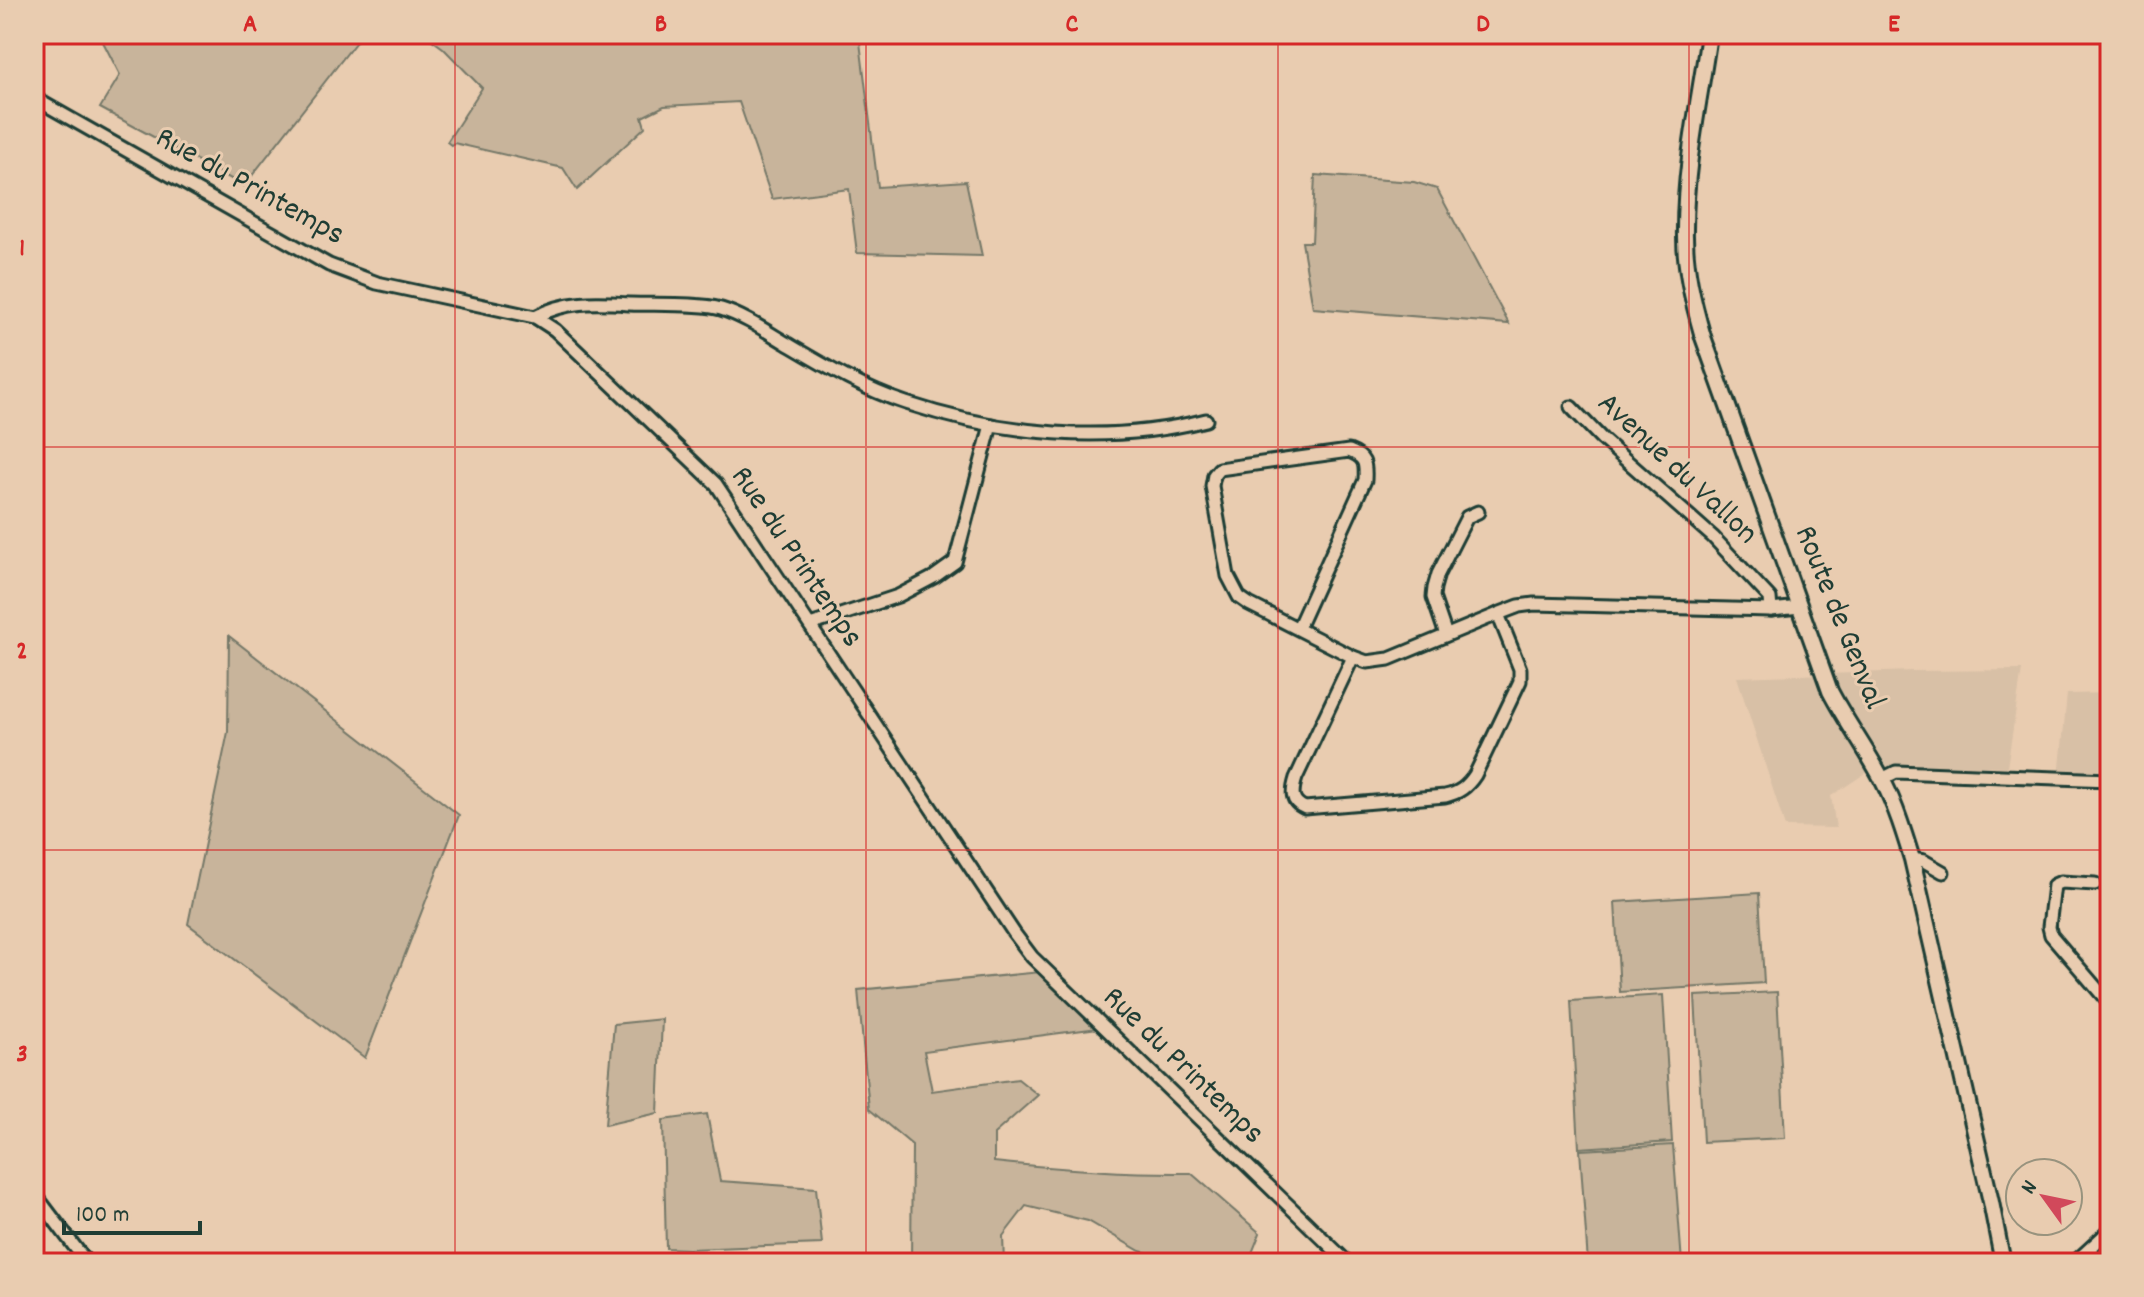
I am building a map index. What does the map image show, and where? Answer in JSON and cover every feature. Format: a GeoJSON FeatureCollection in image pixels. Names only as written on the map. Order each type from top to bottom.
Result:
{"type":"FeatureCollection","features":[{"type":"Feature","properties":{"kind":"main road","name":"Route de Genval"},"geometry":{"type":"LineString","coordinates":[[1709,34],[1690,163],[1685,229],[1693,301],[1703,337],[1830,691],[1882,779],[1899,818],[1912,859],[2003,1263]]}},
{"type":"Feature","properties":{"kind":"street","name":"Rue du Printemps"},"geometry":{"type":"LineString","coordinates":[[34,98],[329,265],[377,283],[535,317],[555,330],[710,478],[1032,957],[1348,1263]]}},
{"type":"Feature","properties":{"kind":"street"},"geometry":{"type":"LineString","coordinates":[[535,317],[559,306],[582,303],[721,309],[877,393],[991,425],[1099,435],[1169,429],[1206,420]]}},
{"type":"Feature","properties":{"kind":"street","name":"Avenue du Vallon"},"geometry":{"type":"LineString","coordinates":[[1571,407],[1602,439],[1713,537],[1770,598],[1771,610]]}},
{"type":"Feature","properties":{"kind":"street"},"geometry":{"type":"LineString","coordinates":[[810,625],[898,596],[955,562],[991,425]]}},
{"type":"Feature","properties":{"kind":"street"},"geometry":{"type":"LineString","coordinates":[[1298,628],[1365,480],[1364,461],[1349,451],[1219,469],[1212,486],[1228,576],[1239,597],[1353,657],[1367,662],[1389,659],[1519,606],[1534,604],[1771,610],[1800,607]]}},
{"type":"Feature","properties":{"kind":"street"},"geometry":{"type":"LineString","coordinates":[[1446,635],[1433,597],[1435,581],[1467,517],[1478,512]]}},
{"type":"Feature","properties":{"kind":"street"},"geometry":{"type":"LineString","coordinates":[[1353,657],[1296,778],[1292,793],[1294,801],[1305,808],[1456,793],[1467,786],[1475,775],[1520,681],[1520,669],[1498,614]]}},
{"type":"Feature","properties":{"kind":"street"},"geometry":{"type":"LineString","coordinates":[[1882,779],[1896,772],[2110,780]]}},
{"type":"Feature","properties":{"kind":"street"},"geometry":{"type":"LineString","coordinates":[[1912,859],[1924,861],[1943,872]]}},
{"type":"Feature","properties":{"kind":"street"},"geometry":{"type":"LineString","coordinates":[[2095,884],[2061,882],[2054,885],[2049,927],[2051,935],[2110,1004]]}},
{"type":"Feature","properties":{"kind":"street"},"geometry":{"type":"LineString","coordinates":[[34,1193],[87,1263]]}},
{"type":"Feature","properties":{"kind":"street"},"geometry":{"type":"LineString","coordinates":[[2076,1262],[2110,1230]]}},
{"type":"Feature","properties":{"kind":"shaded area"},"geometry":{"type":"Polygon","coordinates":[[[99,34],[362,34],[244,186],[100,108],[120,75],[99,34]]]}},
{"type":"Feature","properties":{"kind":"shaded area"},"geometry":{"type":"Polygon","coordinates":[[[424,34],[859,34],[878,187],[966,181],[982,256],[857,253],[849,189],[772,199],[739,102],[664,106],[642,117],[645,127],[577,190],[563,168],[454,143],[451,145],[447,142],[482,88],[443,48],[424,34]]]}},
{"type":"Feature","properties":{"kind":"shaded area"},"geometry":{"type":"Polygon","coordinates":[[[1315,175],[1414,182],[1437,189],[1509,324],[1313,308],[1302,242],[1312,242],[1315,175]]]}},
{"type":"Feature","properties":{"kind":"shaded area"},"geometry":{"type":"Polygon","coordinates":[[[229,636],[459,815],[365,1058],[188,924],[228,732],[229,636]]]}},
{"type":"Feature","properties":{"kind":"shaded area"},"geometry":{"type":"Polygon","coordinates":[[[2022,670],[2007,767],[1869,771],[1831,796],[1836,828],[1785,827],[1737,677],[1912,671],[2022,670]]]}},
{"type":"Feature","properties":{"kind":"shaded area"},"geometry":{"type":"Polygon","coordinates":[[[2110,693],[2110,782],[2059,778],[2067,694],[2110,693]]]}},
{"type":"Feature","properties":{"kind":"shaded area"},"geometry":{"type":"Polygon","coordinates":[[[1759,893],[1764,983],[1620,992],[1615,902],[1759,893]]]}},
{"type":"Feature","properties":{"kind":"shaded area"},"geometry":{"type":"Polygon","coordinates":[[[1041,972],[1098,1028],[924,1051],[932,1091],[1018,1079],[1038,1095],[994,1134],[994,1162],[1142,1173],[1191,1173],[1260,1233],[1248,1263],[1188,1263],[1140,1251],[1088,1221],[1026,1206],[1003,1236],[1004,1263],[911,1263],[912,1145],[869,1109],[858,990],[1041,972]]]}},
{"type":"Feature","properties":{"kind":"shaded area"},"geometry":{"type":"Polygon","coordinates":[[[1777,992],[1785,1138],[1703,1142],[1695,996],[1777,992]]]}},
{"type":"Feature","properties":{"kind":"shaded area"},"geometry":{"type":"Polygon","coordinates":[[[1663,995],[1672,1142],[1579,1148],[1571,1001],[1663,995]]]}},
{"type":"Feature","properties":{"kind":"shaded area"},"geometry":{"type":"Polygon","coordinates":[[[662,1019],[658,1113],[605,1125],[614,1024],[662,1019]]]}},
{"type":"Feature","properties":{"kind":"shaded area"},"geometry":{"type":"Polygon","coordinates":[[[707,1114],[720,1181],[816,1188],[822,1244],[666,1248],[663,1120],[707,1114]]]}},
{"type":"Feature","properties":{"kind":"shaded area"},"geometry":{"type":"Polygon","coordinates":[[[1673,1145],[1682,1263],[1588,1263],[1580,1150],[1673,1145]]]}}]}
